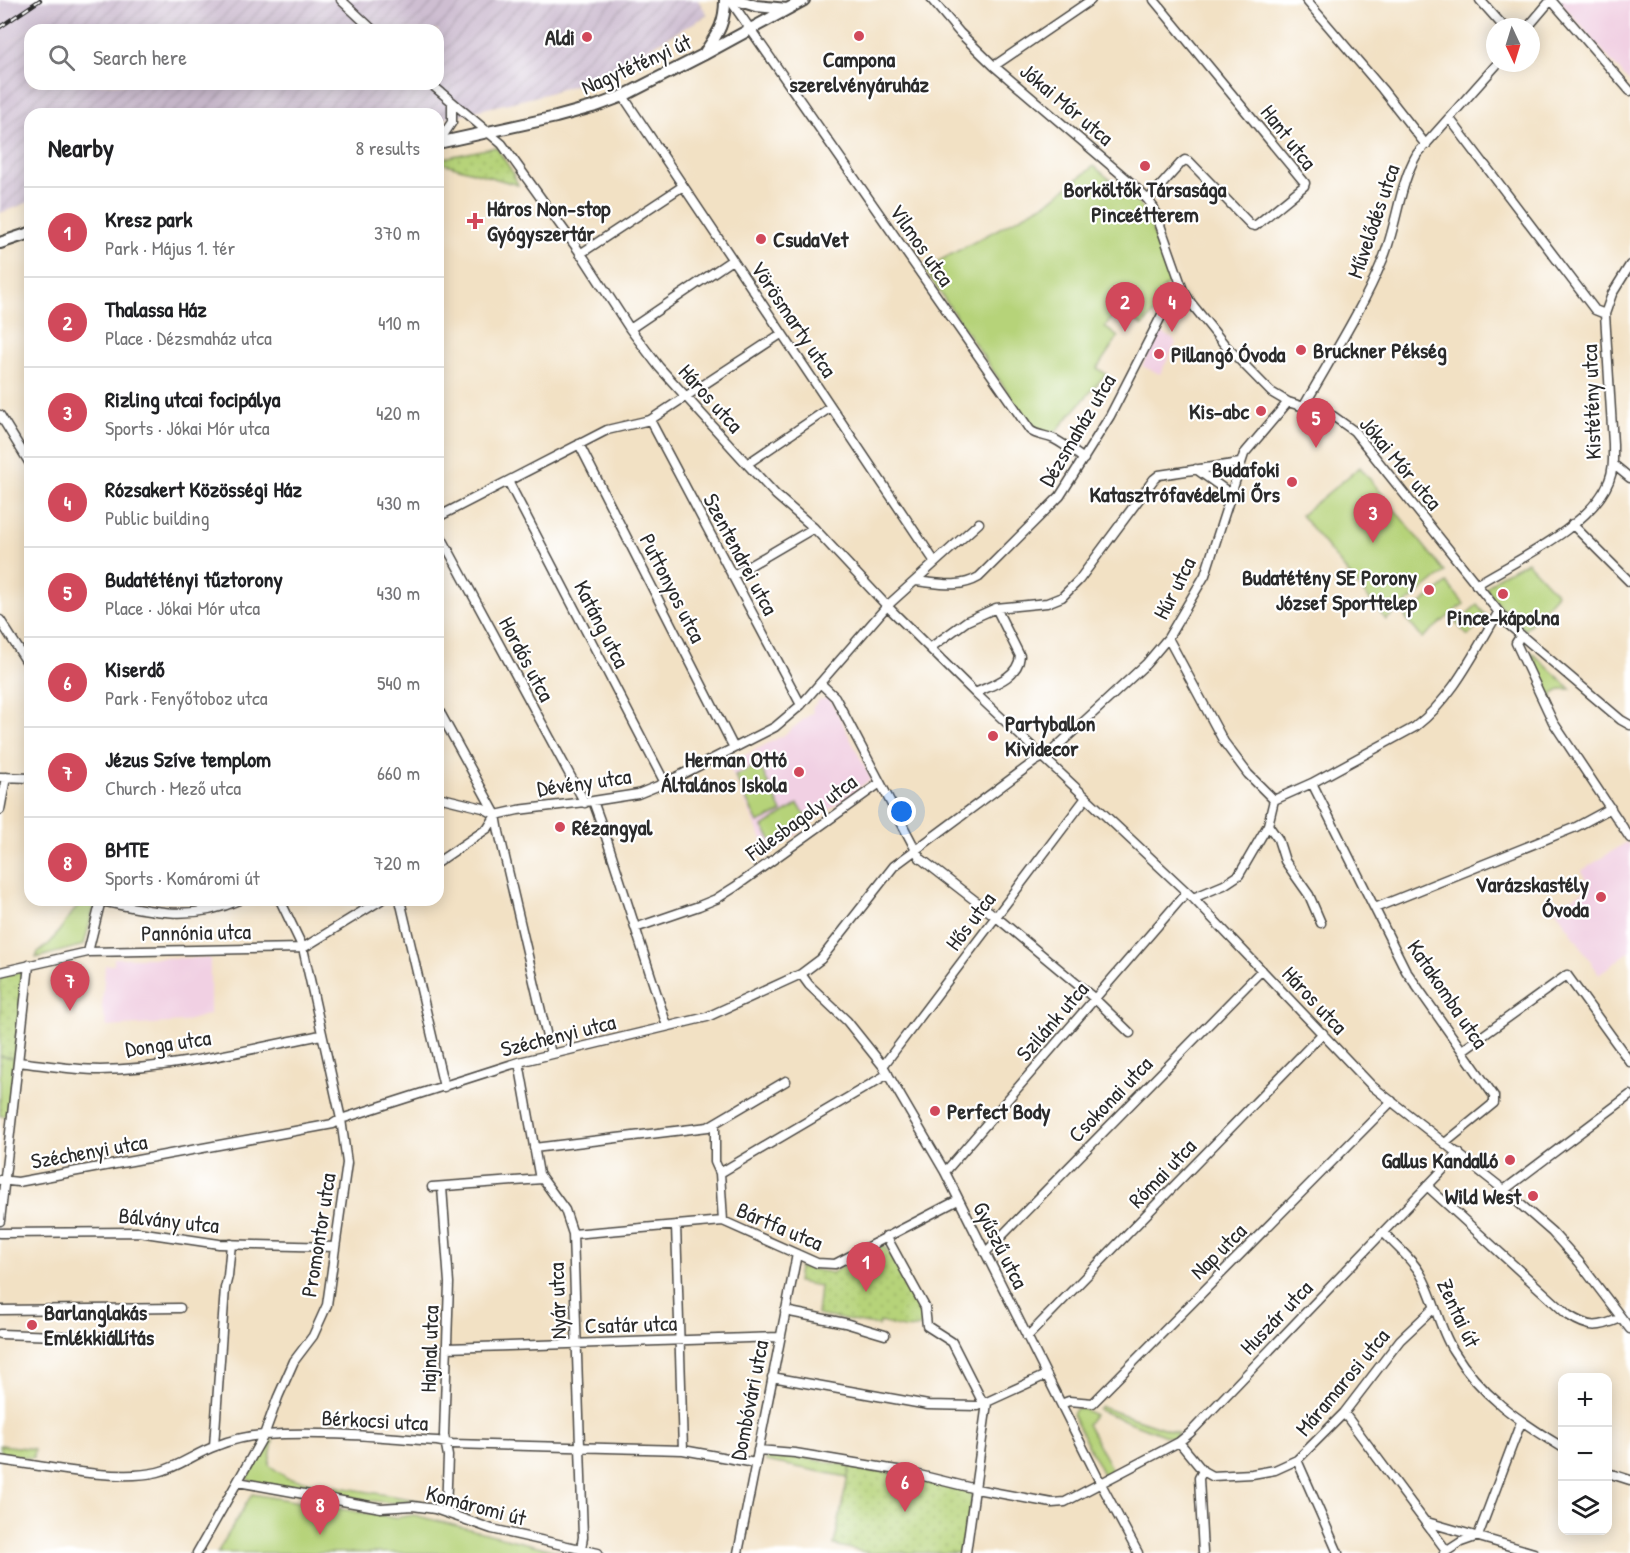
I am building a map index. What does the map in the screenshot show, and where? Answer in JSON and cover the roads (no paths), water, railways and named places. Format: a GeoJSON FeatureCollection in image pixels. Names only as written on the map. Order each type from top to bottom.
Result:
{"type":"FeatureCollection","features":[{"type":"Feature","properties":{"kind":"main road"},"geometry":{"type":"LineString","coordinates":[[704,55],[721,28],[725,16],[725,0]]}},
{"type":"Feature","properties":{"kind":"main road"},"geometry":{"type":"LineString","coordinates":[[737,0],[756,6],[787,9]]}},
{"type":"Feature","properties":{"kind":"main road","name":"Nagytétényi út"},"geometry":{"type":"LineString","coordinates":[[444,142],[596,106],[623,96],[804,0]]}},
{"type":"Feature","properties":{"kind":"main road"},"geometry":{"type":"LineString","coordinates":[[0,243],[24,235]]}},
{"type":"Feature","properties":{"kind":"street"},"geometry":{"type":"LineString","coordinates":[[341,0],[367,24]]}},
{"type":"Feature","properties":{"kind":"street","name":"Vilmos utca"},"geometry":{"type":"LineString","coordinates":[[730,0],[1030,430],[1036,435],[1060,442],[1084,459]]}},
{"type":"Feature","properties":{"kind":"street","name":"Jókai Mór utca"},"geometry":{"type":"LineString","coordinates":[[932,0],[960,33],[994,66],[1129,181],[1148,200],[1160,221],[1182,290],[1200,316],[1264,387],[1288,402],[1333,416],[1354,431],[1498,613],[1521,636],[1621,720],[1630,725]]}},
{"type":"Feature","properties":{"kind":"street"},"geometry":{"type":"LineString","coordinates":[[994,66],[1091,0]]}},
{"type":"Feature","properties":{"kind":"street","name":"Hant utca"},"geometry":{"type":"LineString","coordinates":[[1148,200],[1185,160],[1190,162],[1251,225],[1255,226],[1305,183],[1154,0]]}},
{"type":"Feature","properties":{"kind":"street"},"geometry":{"type":"LineString","coordinates":[[1306,0],[1382,89],[1426,145]]}},
{"type":"Feature","properties":{"kind":"street"},"geometry":{"type":"LineString","coordinates":[[1480,0],[1496,18]]}},
{"type":"Feature","properties":{"kind":"street"},"geometry":{"type":"LineString","coordinates":[[1536,18],[1551,0],[1630,91]]}},
{"type":"Feature","properties":{"kind":"street","name":"Művelődés utca"},"geometry":{"type":"LineString","coordinates":[[1304,406],[1376,275],[1389,243],[1410,165],[1490,72]]}},
{"type":"Feature","properties":{"kind":"street","name":"Háros utca"},"geometry":{"type":"LineString","coordinates":[[438,90],[502,144],[630,329],[686,397],[776,495],[814,528],[887,606],[975,693],[1190,896],[1372,1086],[1459,1153],[1552,1232],[1579,1262],[1630,1329]]}},
{"type":"Feature","properties":{"kind":"street","name":"Vörösmarty utca"},"geometry":{"type":"LineString","coordinates":[[623,96],[935,562]]}},
{"type":"Feature","properties":{"kind":"street"},"geometry":{"type":"LineString","coordinates":[[444,134],[452,122],[452,103]]}},
{"type":"Feature","properties":{"kind":"street"},"geometry":{"type":"LineString","coordinates":[[1450,119],[1596,310],[1605,314]]}},
{"type":"Feature","properties":{"kind":"street"},"geometry":{"type":"LineString","coordinates":[[580,254],[683,186]]}},
{"type":"Feature","properties":{"kind":"street"},"geometry":{"type":"LineString","coordinates":[[630,329],[732,260]]}},
{"type":"Feature","properties":{"kind":"street","name":"Kistétény utca"},"geometry":{"type":"LineString","coordinates":[[1476,585],[1541,547],[1572,524],[1601,495],[1609,482],[1613,464],[1612,411],[1605,314],[1612,294],[1630,265]]}},
{"type":"Feature","properties":{"kind":"street","name":"Dézsmaház utca"},"geometry":{"type":"LineString","coordinates":[[915,581],[956,585],[968,583],[979,577],[1060,496],[1110,416],[1169,301],[1182,290]]}},
{"type":"Feature","properties":{"kind":"street"},"geometry":{"type":"LineString","coordinates":[[444,514],[607,430],[650,420],[781,334]]}},
{"type":"Feature","properties":{"kind":"street","name":"Húr utca"},"geometry":{"type":"LineString","coordinates":[[1043,758],[1146,664],[1168,638],[1205,575],[1240,463],[1250,446],[1288,402]]}},
{"type":"Feature","properties":{"kind":"street"},"geometry":{"type":"LineString","coordinates":[[747,464],[831,407]]}},
{"type":"Feature","properties":{"kind":"street"},"geometry":{"type":"LineString","coordinates":[[0,415],[24,454]]}},
{"type":"Feature","properties":{"kind":"street","name":"Szentendrei utca"},"geometry":{"type":"LineString","coordinates":[[650,420],[801,705]]}},
{"type":"Feature","properties":{"kind":"street","name":"Puttonyos utca"},"geometry":{"type":"LineString","coordinates":[[579,444],[734,748]]}},
{"type":"Feature","properties":{"kind":"street"},"geometry":{"type":"LineString","coordinates":[[930,648],[967,621],[996,608],[1047,603],[1062,597],[1079,580],[1154,479],[1166,472],[1240,463]]}},
{"type":"Feature","properties":{"kind":"street"},"geometry":{"type":"LineString","coordinates":[[1613,464],[1630,478]]}},
{"type":"Feature","properties":{"kind":"street"},"geometry":{"type":"LineString","coordinates":[[1196,469],[1231,494]]}},
{"type":"Feature","properties":{"kind":"street","name":"Katáng utca"},"geometry":{"type":"LineString","coordinates":[[508,481],[665,783]]}},
{"type":"Feature","properties":{"kind":"street"},"geometry":{"type":"LineString","coordinates":[[887,606],[979,523]]}},
{"type":"Feature","properties":{"kind":"street"},"geometry":{"type":"LineString","coordinates":[[1572,524],[1630,582]]}},
{"type":"Feature","properties":{"kind":"street"},"geometry":{"type":"LineString","coordinates":[[732,576],[814,528]]}},
{"type":"Feature","properties":{"kind":"street","name":"Hordós utca"},"geometry":{"type":"LineString","coordinates":[[444,542],[589,802],[606,837],[667,1026]]}},
{"type":"Feature","properties":{"kind":"street","name":"Dévény utca"},"geometry":{"type":"LineString","coordinates":[[496,815],[638,794],[665,783],[775,727],[801,705],[887,606]]}},
{"type":"Feature","properties":{"kind":"street"},"geometry":{"type":"LineString","coordinates":[[975,693],[1010,675],[1020,662],[1020,656],[996,608]]}},
{"type":"Feature","properties":{"kind":"street"},"geometry":{"type":"LineString","coordinates":[[1274,800],[1312,783],[1428,717],[1440,706],[1451,690],[1498,613]]}},
{"type":"Feature","properties":{"kind":"street"},"geometry":{"type":"LineString","coordinates":[[0,620],[24,658]]}},
{"type":"Feature","properties":{"kind":"street"},"geometry":{"type":"LineString","coordinates":[[1521,636],[1516,643],[1547,711],[1630,838]]}},
{"type":"Feature","properties":{"kind":"street"},"geometry":{"type":"LineString","coordinates":[[1168,638],[1224,742],[1248,774],[1274,800]]}},
{"type":"Feature","properties":{"kind":"street","name":"Fülesbagoly utca"},"geometry":{"type":"LineString","coordinates":[[635,928],[716,899],[880,783],[835,697],[820,683]]}},
{"type":"Feature","properties":{"kind":"street"},"geometry":{"type":"LineString","coordinates":[[444,720],[496,815],[498,832],[551,1054]]}},
{"type":"Feature","properties":{"kind":"street","name":"Széchenyi utca"},"geometry":{"type":"LineString","coordinates":[[2,1180],[18,1182],[333,1124],[340,1119],[519,1062],[707,1017],[801,974],[821,959],[894,866],[1034,762],[1043,758]]}},
{"type":"Feature","properties":{"kind":"street"},"geometry":{"type":"LineString","coordinates":[[0,810],[3,777],[24,778]]}},
{"type":"Feature","properties":{"kind":"street"},"geometry":{"type":"LineString","coordinates":[[880,783],[920,858],[995,916],[1095,999],[1130,1033]]}},
{"type":"Feature","properties":{"kind":"street","name":"Katakomba utca"},"geometry":{"type":"LineString","coordinates":[[1312,783],[1406,971],[1494,1096],[1494,1103],[1446,1143]]}},
{"type":"Feature","properties":{"kind":"street"},"geometry":{"type":"LineString","coordinates":[[444,798],[483,808],[496,815]]}},
{"type":"Feature","properties":{"kind":"street","name":"Hős utca"},"geometry":{"type":"LineString","coordinates":[[885,1070],[995,916],[1086,799]]}},
{"type":"Feature","properties":{"kind":"street"},"geometry":{"type":"LineString","coordinates":[[1190,896],[1224,885],[1239,875],[1268,825],[1274,800]]}},
{"type":"Feature","properties":{"kind":"street"},"geometry":{"type":"LineString","coordinates":[[1375,908],[1576,827],[1611,808]]}},
{"type":"Feature","properties":{"kind":"street"},"geometry":{"type":"LineString","coordinates":[[444,858],[488,828],[496,815]]}},
{"type":"Feature","properties":{"kind":"street"},"geometry":{"type":"LineString","coordinates":[[1268,825],[1278,839],[1285,861],[1309,895],[1321,923]]}},
{"type":"Feature","properties":{"kind":"street","name":"Szilánk utca"},"geometry":{"type":"LineString","coordinates":[[945,1172],[1095,999],[1190,896]]}},
{"type":"Feature","properties":{"kind":"street"},"geometry":{"type":"LineString","coordinates":[[88,952],[100,906]]}},
{"type":"Feature","properties":{"kind":"street"},"geometry":{"type":"LineString","coordinates":[[128,906],[164,914],[199,911],[220,906]]}},
{"type":"Feature","properties":{"kind":"street","name":"Promontor utca"},"geometry":{"type":"LineString","coordinates":[[197,1553],[264,1435],[290,1370],[313,1336],[327,1305],[347,1163],[340,1119],[303,948],[283,906]]}},
{"type":"Feature","properties":{"kind":"street"},"geometry":{"type":"LineString","coordinates":[[303,948],[365,906]]}},
{"type":"Feature","properties":{"kind":"street"},"geometry":{"type":"LineString","coordinates":[[401,906],[444,1087]]}},
{"type":"Feature","properties":{"kind":"street","name":"Pannónia utca"},"geometry":{"type":"LineString","coordinates":[[0,972],[88,952],[303,948]]}},
{"type":"Feature","properties":{"kind":"street"},"geometry":{"type":"LineString","coordinates":[[0,1221],[2,1180],[29,965]]}},
{"type":"Feature","properties":{"kind":"street","name":"Csokonai utca"},"geometry":{"type":"LineString","coordinates":[[984,1253],[1262,970]]}},
{"type":"Feature","properties":{"kind":"street","name":"Gyűszű utca"},"geometry":{"type":"LineString","coordinates":[[801,974],[809,985],[847,1021],[885,1070],[945,1172],[1101,1484],[1138,1553]]}},
{"type":"Feature","properties":{"kind":"street"},"geometry":{"type":"LineString","coordinates":[[1462,1050],[1567,975],[1630,1062]]}},
{"type":"Feature","properties":{"kind":"street","name":"Római utca"},"geometry":{"type":"LineString","coordinates":[[1027,1337],[1323,1033]]}},
{"type":"Feature","properties":{"kind":"street","name":"Donga utca"},"geometry":{"type":"LineString","coordinates":[[18,1062],[88,1070],[111,1069],[172,1063],[321,1035]]}},
{"type":"Feature","properties":{"kind":"street","name":"Nyár utca"},"geometry":{"type":"LineString","coordinates":[[519,1062],[539,1174],[565,1210],[573,1234],[583,1537],[581,1549]]}},
{"type":"Feature","properties":{"kind":"street"},"geometry":{"type":"LineString","coordinates":[[720,1173],[885,1070]]}},
{"type":"Feature","properties":{"kind":"street"},"geometry":{"type":"LineString","coordinates":[[534,1148],[708,1127],[786,1081]]}},
{"type":"Feature","properties":{"kind":"street"},"geometry":{"type":"LineString","coordinates":[[1504,1190],[1630,1095]]}},
{"type":"Feature","properties":{"kind":"street","name":"Nap utca"},"geometry":{"type":"LineString","coordinates":[[1061,1404],[1069,1401],[1093,1403],[1392,1101]]}},
{"type":"Feature","properties":{"kind":"street"},"geometry":{"type":"LineString","coordinates":[[715,1124],[715,1162],[720,1173],[723,1221]]}},
{"type":"Feature","properties":{"kind":"street","name":"Huszár utca"},"geometry":{"type":"LineString","coordinates":[[758,1450],[795,1453],[893,1470],[976,1489],[1059,1504],[1179,1442],[1459,1153]]}},
{"type":"Feature","properties":{"kind":"street"},"geometry":{"type":"LineString","coordinates":[[432,1187],[542,1179]]}},
{"type":"Feature","properties":{"kind":"street"},"geometry":{"type":"LineString","coordinates":[[1427,1186],[1568,1316],[1591,1326],[1603,1325],[1621,1318]]}},
{"type":"Feature","properties":{"kind":"street","name":"Hajnal utca"},"geometry":{"type":"LineString","coordinates":[[442,1187],[449,1283],[445,1443],[448,1456],[446,1512]]}},
{"type":"Feature","properties":{"kind":"street","name":"Bártfa utca"},"geometry":{"type":"LineString","coordinates":[[573,1234],[723,1221],[817,1263],[835,1264],[958,1200]]}},
{"type":"Feature","properties":{"kind":"street"},"geometry":{"type":"LineString","coordinates":[[676,1225],[683,1450]]}},
{"type":"Feature","properties":{"kind":"street","name":"Bálvány utca"},"geometry":{"type":"LineString","coordinates":[[0,1233],[138,1232],[231,1244],[335,1247]]}},
{"type":"Feature","properties":{"kind":"street","name":"Zentai út"},"geometry":{"type":"LineString","coordinates":[[1383,1232],[1419,1271],[1452,1349],[1470,1374],[1496,1402],[1521,1422],[1558,1444]]}},
{"type":"Feature","properties":{"kind":"street"},"geometry":{"type":"LineString","coordinates":[[886,1236],[924,1307],[927,1326],[951,1342],[985,1404],[976,1489],[966,1553]]}},
{"type":"Feature","properties":{"kind":"street"},"geometry":{"type":"LineString","coordinates":[[214,1446],[225,1288],[231,1244]]}},
{"type":"Feature","properties":{"kind":"street","name":"Dombóvári utca"},"geometry":{"type":"LineString","coordinates":[[738,1553],[797,1254]]}},
{"type":"Feature","properties":{"kind":"street"},"geometry":{"type":"LineString","coordinates":[[0,1310],[180,1308]]}},
{"type":"Feature","properties":{"kind":"street","name":"Máramarosi utca"},"geometry":{"type":"LineString","coordinates":[[1203,1471],[1212,1476],[1252,1474],[1275,1470],[1298,1460],[1344,1413],[1400,1340],[1434,1308]]}},
{"type":"Feature","properties":{"kind":"street"},"geometry":{"type":"LineString","coordinates":[[786,1311],[844,1323],[885,1335]]}},
{"type":"Feature","properties":{"kind":"street"},"geometry":{"type":"LineString","coordinates":[[0,1334],[113,1338]]}},
{"type":"Feature","properties":{"kind":"street","name":"Csatár utca"},"geometry":{"type":"LineString","coordinates":[[447,1348],[780,1337]]}},
{"type":"Feature","properties":{"kind":"street"},"geometry":{"type":"LineString","coordinates":[[772,1377],[928,1405],[985,1404],[1046,1375]]}},
{"type":"Feature","properties":{"kind":"street"},"geometry":{"type":"LineString","coordinates":[[1344,1413],[1427,1522],[1445,1552],[1478,1536],[1521,1422]]}},
{"type":"Feature","properties":{"kind":"street","name":"Bérkocsi utca"},"geometry":{"type":"LineString","coordinates":[[0,1460],[117,1475],[143,1475],[171,1468],[214,1446],[237,1439],[264,1435],[364,1436],[445,1443],[683,1450],[755,1463]]}},
{"type":"Feature","properties":{"kind":"street"},"geometry":{"type":"LineString","coordinates":[[1179,1442],[1203,1471],[1199,1478],[1203,1553]]}},
{"type":"Feature","properties":{"kind":"street"},"geometry":{"type":"LineString","coordinates":[[1298,1460],[1338,1553]]}},
{"type":"Feature","properties":{"kind":"street"},"geometry":{"type":"LineString","coordinates":[[1612,1474],[1630,1480]]}},
{"type":"Feature","properties":{"kind":"street","name":"Komáromi út"},"geometry":{"type":"LineString","coordinates":[[238,1482],[381,1508],[413,1506],[446,1512],[492,1529],[598,1553]]}},
{"type":"Feature","properties":{"kind":"street"},"geometry":{"type":"LineString","coordinates":[[1427,1522],[1534,1553]]}},
{"type":"Feature","properties":{"kind":"railway"},"geometry":{"type":"LineString","coordinates":[[0,27],[40,0]]}},
{"type":"Feature","properties":{"kind":"place","name":"Campona szerelvényáruház"},"geometry":{"type":"Point","coordinates":[859,36]}},
{"type":"Feature","properties":{"kind":"place","name":"Aldi"},"geometry":{"type":"Point","coordinates":[587,37]}},
{"type":"Feature","properties":{"kind":"place","name":"Borköltők Társasága Pinceétterem"},"geometry":{"type":"Point","coordinates":[1145,166]}},
{"type":"Feature","properties":{"kind":"place","name":"Háros Non-stop Gyógyszertár"},"geometry":{"type":"Point","coordinates":[475,221]}},
{"type":"Feature","properties":{"kind":"place","name":"CsudaVet"},"geometry":{"type":"Point","coordinates":[761,239]}},
{"type":"Feature","properties":{"kind":"place","name":"Thalassa Ház"},"geometry":{"type":"Point","coordinates":[1125,332]}},
{"type":"Feature","properties":{"kind":"place","name":"Rózsakert Közösségi Ház"},"geometry":{"type":"Point","coordinates":[1172,332]}},
{"type":"Feature","properties":{"kind":"place","name":"Bruckner Pékség"},"geometry":{"type":"Point","coordinates":[1301,350]}},
{"type":"Feature","properties":{"kind":"place","name":"Pillangó Óvoda"},"geometry":{"type":"Point","coordinates":[1159,354]}},
{"type":"Feature","properties":{"kind":"place","name":"Kis-abc"},"geometry":{"type":"Point","coordinates":[1261,411]}},
{"type":"Feature","properties":{"kind":"place","name":"Budatétényi tűztorony"},"geometry":{"type":"Point","coordinates":[1316,448]}},
{"type":"Feature","properties":{"kind":"place","name":"Budafoki Katasztrófavédelmi Őrs"},"geometry":{"type":"Point","coordinates":[1292,482]}},
{"type":"Feature","properties":{"kind":"place","name":"Rizling utcai focipálya"},"geometry":{"type":"Point","coordinates":[1373,543]}},
{"type":"Feature","properties":{"kind":"place","name":"Budatétény SE Porony József Sporttelep"},"geometry":{"type":"Point","coordinates":[1429,590]}},
{"type":"Feature","properties":{"kind":"place","name":"Pince-kápolna"},"geometry":{"type":"Point","coordinates":[1503,594]}},
{"type":"Feature","properties":{"kind":"place","name":"Partyballon Kividecor"},"geometry":{"type":"Point","coordinates":[993,736]}},
{"type":"Feature","properties":{"kind":"place","name":"Herman Ottó Általános Iskola"},"geometry":{"type":"Point","coordinates":[799,772]}},
{"type":"Feature","properties":{"kind":"place","name":"Rézangyal"},"geometry":{"type":"Point","coordinates":[560,827]}},
{"type":"Feature","properties":{"kind":"place","name":"Varázskastély Óvoda"},"geometry":{"type":"Point","coordinates":[1601,897]}},
{"type":"Feature","properties":{"kind":"place","name":"Jézus Szíve templom"},"geometry":{"type":"Point","coordinates":[70,1011]}},
{"type":"Feature","properties":{"kind":"place","name":"Perfect Body"},"geometry":{"type":"Point","coordinates":[935,1111]}},
{"type":"Feature","properties":{"kind":"place","name":"Gallus Kandalló"},"geometry":{"type":"Point","coordinates":[1510,1160]}},
{"type":"Feature","properties":{"kind":"place","name":"Wild West"},"geometry":{"type":"Point","coordinates":[1533,1196]}},
{"type":"Feature","properties":{"kind":"place","name":"Kresz park"},"geometry":{"type":"Point","coordinates":[866,1292]}},
{"type":"Feature","properties":{"kind":"place","name":"Barlanglakás Emlékkiállítás"},"geometry":{"type":"Point","coordinates":[32,1325]}},
{"type":"Feature","properties":{"kind":"place","name":"Kiserdő"},"geometry":{"type":"Point","coordinates":[905,1512]}},
{"type":"Feature","properties":{"kind":"place","name":"BMTE"},"geometry":{"type":"Point","coordinates":[320,1535]}}]}
